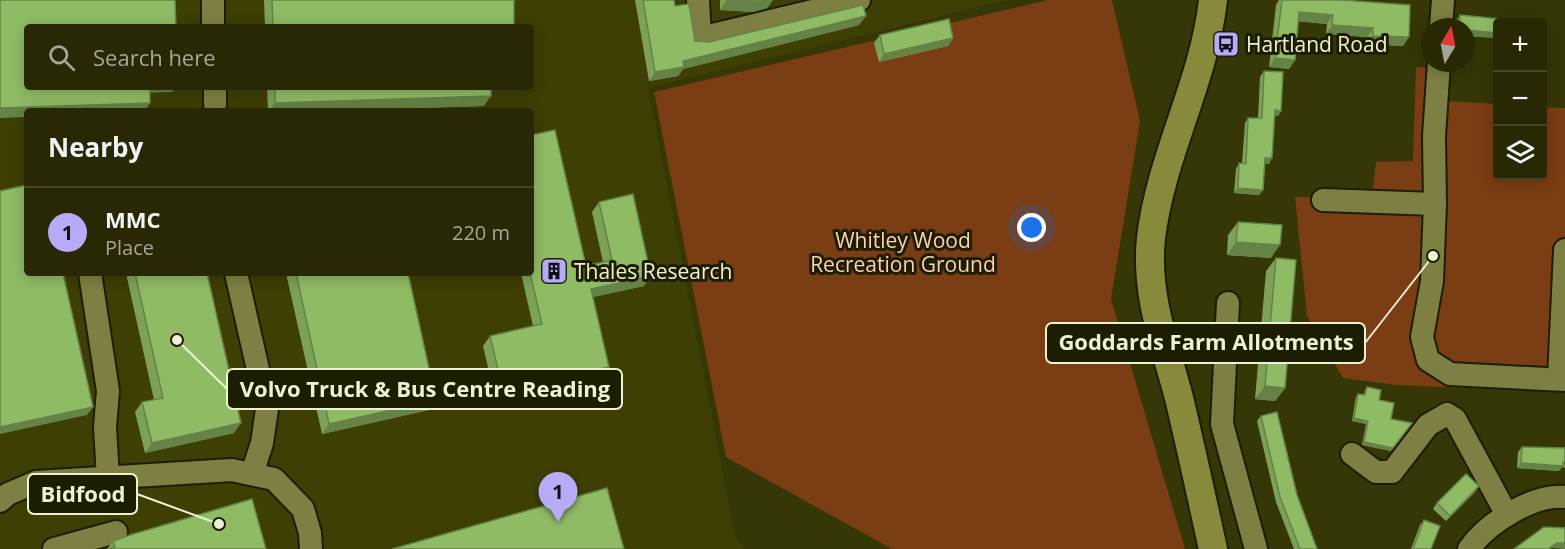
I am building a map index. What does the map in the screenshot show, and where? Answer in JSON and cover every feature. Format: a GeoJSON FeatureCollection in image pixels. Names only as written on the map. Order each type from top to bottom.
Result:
{"type":"FeatureCollection","features":[{"type":"Feature","properties":{"kind":"main road"},"geometry":{"type":"LineString","coordinates":[[1213,0],[1200,68],[1167,162],[1151,238],[1150,274],[1155,315],[1188,433],[1213,549]]}},
{"type":"Feature","properties":{"kind":"street"},"geometry":{"type":"LineString","coordinates":[[213,0],[213,24]]}},
{"type":"Feature","properties":{"kind":"street"},"geometry":{"type":"LineString","coordinates":[[698,0],[700,38],[859,0]]}},
{"type":"Feature","properties":{"kind":"street"},"geometry":{"type":"LineString","coordinates":[[1442,18],[1443,0]]}},
{"type":"Feature","properties":{"kind":"street"},"geometry":{"type":"LineString","coordinates":[[1438,72],[1434,136],[1435,204],[1432,281],[1422,337],[1428,360],[1450,374],[1562,379],[1565,250]]}},
{"type":"Feature","properties":{"kind":"street"},"geometry":{"type":"LineString","coordinates":[[1323,200],[1435,204]]}},
{"type":"Feature","properties":{"kind":"street"},"geometry":{"type":"LineString","coordinates":[[90,276],[108,391],[105,428],[108,478]]}},
{"type":"Feature","properties":{"kind":"street"},"geometry":{"type":"LineString","coordinates":[[237,276],[267,408],[262,443],[252,474]]}},
{"type":"Feature","properties":{"kind":"street"},"geometry":{"type":"LineString","coordinates":[[1228,303],[1222,424],[1256,549]]}},
{"type":"Feature","properties":{"kind":"street"},"geometry":{"type":"LineString","coordinates":[[1353,454],[1376,472],[1392,472],[1428,425],[1447,414],[1455,419],[1507,515]]}},
{"type":"Feature","properties":{"kind":"street"},"geometry":{"type":"LineString","coordinates":[[1188,433],[1222,424]]}},
{"type":"Feature","properties":{"kind":"street"},"geometry":{"type":"LineString","coordinates":[[0,501],[8,494],[36,482],[232,470],[273,479],[303,509],[310,533],[311,549]]}},
{"type":"Feature","properties":{"kind":"street"},"geometry":{"type":"LineString","coordinates":[[1469,549],[1479,534],[1507,515],[1551,496],[1565,497]]}},
{"type":"Feature","properties":{"kind":"street"},"geometry":{"type":"LineString","coordinates":[[54,549],[116,532]]}},
{"type":"Feature","properties":{"kind":"shaded area"},"geometry":{"type":"Polygon","coordinates":[[[0,0],[1007,0],[648,88],[735,535],[745,549],[0,549],[0,0]]]}},
{"type":"Feature","properties":{"kind":"green space","name":"Whitley Wood Recreation Ground"},"geometry":{"type":"Polygon","coordinates":[[[1048,0],[1112,0],[1140,121],[1111,299],[1185,549],[892,549],[726,457],[654,92],[1048,0]]]}},
{"type":"Feature","properties":{"kind":"green space"},"geometry":{"type":"Polygon","coordinates":[[[1416,67],[1421,67],[1421,72],[1444,72],[1445,101],[1493,104],[1493,180],[1547,180],[1547,107],[1565,108],[1565,392],[1396,385],[1343,378],[1307,316],[1295,197],[1372,197],[1376,162],[1413,161],[1416,67]]]}},
{"type":"Feature","properties":{"kind":"building"},"geometry":{"type":"Polygon","coordinates":[[[0,0],[175,0],[176,24],[24,24],[24,90],[150,90],[150,103],[0,108],[0,0]]]}},
{"type":"Feature","properties":{"kind":"building"},"geometry":{"type":"Polygon","coordinates":[[[272,0],[514,0],[514,24],[273,24],[272,0]]]}},
{"type":"Feature","properties":{"kind":"building"},"geometry":{"type":"Polygon","coordinates":[[[643,0],[674,0],[675,6],[689,4],[695,41],[709,42],[863,5],[866,16],[683,61],[684,67],[655,72],[643,0]]]}},
{"type":"Feature","properties":{"kind":"building"},"geometry":{"type":"Polygon","coordinates":[[[727,0],[766,0],[760,2],[727,0]]]}},
{"type":"Feature","properties":{"kind":"building"},"geometry":{"type":"Polygon","coordinates":[[[1282,0],[1342,0],[1410,5],[1409,37],[1373,36],[1373,28],[1332,25],[1333,15],[1299,12],[1295,60],[1275,58],[1282,0]]]}},
{"type":"Feature","properties":{"kind":"building"},"geometry":{"type":"Polygon","coordinates":[[[1460,15],[1493,18],[1493,33],[1475,31],[1475,18],[1460,18],[1460,15]]]}},
{"type":"Feature","properties":{"kind":"building"},"geometry":{"type":"Polygon","coordinates":[[[949,19],[953,38],[884,54],[880,35],[949,19]]]}},
{"type":"Feature","properties":{"kind":"building"},"geometry":{"type":"Polygon","coordinates":[[[1264,71],[1283,72],[1281,111],[1275,110],[1272,158],[1265,158],[1263,190],[1238,188],[1239,163],[1246,164],[1248,118],[1262,118],[1264,71]]]}},
{"type":"Feature","properties":{"kind":"building"},"geometry":{"type":"Polygon","coordinates":[[[275,90],[491,90],[491,96],[275,103],[275,90]]]}},
{"type":"Feature","properties":{"kind":"building","name":"Thales Research"},"geometry":{"type":"Polygon","coordinates":[[[555,130],[586,266],[612,260],[599,202],[633,194],[651,276],[591,289],[609,367],[503,391],[490,336],[542,324],[531,276],[534,276],[534,134],[555,130]]]}},
{"type":"Feature","properties":{"kind":"building"},"geometry":{"type":"Polygon","coordinates":[[[24,186],[24,276],[64,276],[93,407],[0,427],[0,191],[24,186]]]}},
{"type":"Feature","properties":{"kind":"building"},"geometry":{"type":"Polygon","coordinates":[[[1238,222],[1282,225],[1280,245],[1236,242],[1238,222]]]}},
{"type":"Feature","properties":{"kind":"building"},"geometry":{"type":"Polygon","coordinates":[[[1276,258],[1296,260],[1285,388],[1265,386],[1276,258]]]}},
{"type":"Feature","properties":{"kind":"building"},"geometry":{"type":"Polygon","coordinates":[[[136,276],[208,276],[241,423],[152,443],[142,402],[163,398],[136,276]]]}},
{"type":"Feature","properties":{"kind":"building"},"geometry":{"type":"Polygon","coordinates":[[[297,276],[409,276],[436,400],[329,424],[297,276]]]}},
{"type":"Feature","properties":{"kind":"building"},"geometry":{"type":"Polygon","coordinates":[[[1367,387],[1381,390],[1379,400],[1394,403],[1391,419],[1412,423],[1393,448],[1364,442],[1368,421],[1354,418],[1358,394],[1365,395],[1367,387]]]}},
{"type":"Feature","properties":{"kind":"building"},"geometry":{"type":"Polygon","coordinates":[[[1277,412],[1297,495],[1317,549],[1300,549],[1280,497],[1261,416],[1277,412]]]}},
{"type":"Feature","properties":{"kind":"building"},"geometry":{"type":"Polygon","coordinates":[[[1522,447],[1565,448],[1565,462],[1563,466],[1521,463],[1522,447]]]}},
{"type":"Feature","properties":{"kind":"building"},"geometry":{"type":"Polygon","coordinates":[[[1466,474],[1479,486],[1450,516],[1437,503],[1466,474]]]}},
{"type":"Feature","properties":{"kind":"building"},"geometry":{"type":"Polygon","coordinates":[[[607,488],[624,549],[392,549],[607,488]]]}},
{"type":"Feature","properties":{"kind":"building"},"geometry":{"type":"Polygon","coordinates":[[[252,499],[266,549],[108,549],[115,547],[113,541],[130,535],[252,499]]]}},
{"type":"Feature","properties":{"kind":"building"},"geometry":{"type":"Polygon","coordinates":[[[1424,520],[1440,526],[1431,549],[1413,549],[1424,520]]]}},
{"type":"Feature","properties":{"kind":"building"},"geometry":{"type":"Polygon","coordinates":[[[1544,527],[1565,528],[1565,543],[1557,543],[1548,549],[1514,549],[1544,527]]]}},
{"type":"Feature","properties":{"kind":"place","name":"Hartland Road"},"geometry":{"type":"Point","coordinates":[1226,44]}},
{"type":"Feature","properties":{"kind":"place","name":"Goddards Farm Allotments"},"geometry":{"type":"Point","coordinates":[1433,256]}},
{"type":"Feature","properties":{"kind":"place","name":"Thales Research"},"geometry":{"type":"Point","coordinates":[554,271]}},
{"type":"Feature","properties":{"kind":"place","name":"Volvo Truck & Bus Centre Reading"},"geometry":{"type":"Point","coordinates":[177,340]}},
{"type":"Feature","properties":{"kind":"place","name":"MMC"},"geometry":{"type":"Point","coordinates":[558,522]}},
{"type":"Feature","properties":{"kind":"place","name":"Bidfood"},"geometry":{"type":"Point","coordinates":[219,524]}}]}
